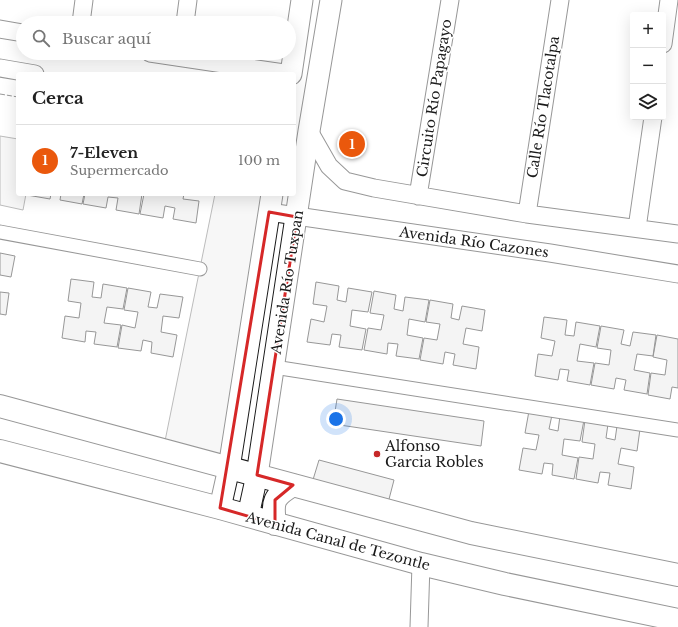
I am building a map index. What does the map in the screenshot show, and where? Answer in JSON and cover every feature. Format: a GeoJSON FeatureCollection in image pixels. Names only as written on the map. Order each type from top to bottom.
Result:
{"type":"FeatureCollection","features":[{"type":"Feature","properties":{"kind":"main road"},"geometry":{"type":"LineString","coordinates":[[0,406],[471,533],[678,575]]}},
{"type":"Feature","properties":{"kind":"main road","name":"Avenida Canal de Tezontle"},"geometry":{"type":"LineString","coordinates":[[0,451],[220,508],[421,564],[506,584],[678,620]]}},
{"type":"Feature","properties":{"kind":"main road"},"geometry":{"type":"LineString","coordinates":[[275,524],[273,511],[275,500],[280,493],[293,485]]}},
{"type":"Feature","properties":{"kind":"street"},"geometry":{"type":"LineString","coordinates":[[82,16],[84,0]]}},
{"type":"Feature","properties":{"kind":"street"},"geometry":{"type":"LineString","coordinates":[[185,16],[188,0]]}},
{"type":"Feature","properties":{"kind":"street"},"geometry":{"type":"LineString","coordinates":[[296,40],[302,0]]}},
{"type":"Feature","properties":{"kind":"street","name":"Avenida Río Tuxpan"},"geometry":{"type":"LineString","coordinates":[[248,516],[257,475],[309,131],[331,0]]}},
{"type":"Feature","properties":{"kind":"street","name":"Circuito Río Papagayo"},"geometry":{"type":"LineString","coordinates":[[418,196],[450,0]]}},
{"type":"Feature","properties":{"kind":"street","name":"Calle Río Tlacotalpa"},"geometry":{"type":"LineString","coordinates":[[527,214],[560,0]]}},
{"type":"Feature","properties":{"kind":"street"},"geometry":{"type":"LineString","coordinates":[[666,22],[669,0]]}},
{"type":"Feature","properties":{"kind":"street"},"geometry":{"type":"LineString","coordinates":[[0,29],[16,32]]}},
{"type":"Feature","properties":{"kind":"street"},"geometry":{"type":"LineString","coordinates":[[208,60],[279,72]]}},
{"type":"Feature","properties":{"kind":"street"},"geometry":{"type":"LineString","coordinates":[[291,72],[293,60]]}},
{"type":"Feature","properties":{"kind":"street"},"geometry":{"type":"LineString","coordinates":[[0,68],[23,72]]}},
{"type":"Feature","properties":{"kind":"street"},"geometry":{"type":"LineString","coordinates":[[637,228],[653,120]]}},
{"type":"Feature","properties":{"kind":"street"},"geometry":{"type":"LineString","coordinates":[[309,131],[329,166],[345,181],[418,196],[527,214],[678,234]]}},
{"type":"Feature","properties":{"kind":"street","name":"Avenida Río Tuxpan"},"geometry":{"type":"LineString","coordinates":[[220,508],[229,468],[270,203]]}},
{"type":"Feature","properties":{"kind":"street","name":"Avenida Río Cazones"},"geometry":{"type":"LineString","coordinates":[[270,203],[297,217],[550,253],[678,274]]}},
{"type":"Feature","properties":{"kind":"street"},"geometry":{"type":"LineString","coordinates":[[0,232],[200,269]]}},
{"type":"Feature","properties":{"kind":"street"},"geometry":{"type":"LineString","coordinates":[[258,278],[286,282]]}},
{"type":"Feature","properties":{"kind":"street"},"geometry":{"type":"LineString","coordinates":[[274,367],[678,430]]}},
{"type":"Feature","properties":{"kind":"street"},"geometry":{"type":"LineString","coordinates":[[419,627],[421,564]]}},
{"type":"Feature","properties":{"kind":"highlighted area"},"geometry":{"type":"Polygon","coordinates":[[[269,212],[297,217],[257,475],[293,485],[275,500],[275,524],[220,508],[269,212]]]}},
{"type":"Feature","properties":{"kind":"shaded area"},"geometry":{"type":"Polygon","coordinates":[[[0,136],[16,139],[16,196],[26,196],[23,210],[0,205],[0,136]]]}},
{"type":"Feature","properties":{"kind":"shaded area"},"geometry":{"type":"Polygon","coordinates":[[[215,196],[266,196],[226,458],[165,441],[215,196]]]}},
{"type":"Feature","properties":{"kind":"building"},"geometry":{"type":"Polygon","coordinates":[[[33,196],[51,196],[50,199],[33,196]]]}},
{"type":"Feature","properties":{"kind":"building"},"geometry":{"type":"Polygon","coordinates":[[[61,196],[84,196],[82,204],[60,200],[61,196]]]}},
{"type":"Feature","properties":{"kind":"building"},"geometry":{"type":"Polygon","coordinates":[[[85,196],[142,196],[139,214],[116,210],[118,198],[108,197],[106,208],[83,204],[85,196]]]}},
{"type":"Feature","properties":{"kind":"building"},"geometry":{"type":"Polygon","coordinates":[[[144,196],[184,196],[183,199],[199,201],[196,223],[173,219],[175,208],[165,206],[163,218],[140,214],[144,196]]]}},
{"type":"Feature","properties":{"kind":"building"},"geometry":{"type":"Polygon","coordinates":[[[0,253],[15,256],[11,277],[0,275],[0,253]]]}},
{"type":"Feature","properties":{"kind":"building"},"geometry":{"type":"Polygon","coordinates":[[[71,279],[94,282],[92,297],[101,298],[103,284],[127,288],[123,309],[107,307],[104,323],[121,325],[117,347],[94,344],[96,332],[86,331],[85,342],[62,338],[65,316],[79,318],[81,303],[68,301],[71,279]]]}},
{"type":"Feature","properties":{"kind":"building"},"geometry":{"type":"Polygon","coordinates":[[[316,282],[339,286],[337,300],[346,302],[348,288],[372,292],[368,312],[352,310],[350,326],[366,329],[362,350],[339,347],[341,335],[332,334],[330,345],[307,342],[311,319],[324,322],[327,306],[313,304],[316,282]]]}},
{"type":"Feature","properties":{"kind":"building"},"geometry":{"type":"Polygon","coordinates":[[[128,288],[151,292],[148,307],[157,308],[160,294],[183,297],[179,318],[163,316],[161,332],[177,335],[173,357],[151,353],[152,342],[143,340],[141,351],[118,348],[122,325],[135,328],[138,312],[124,310],[128,288]]]}},
{"type":"Feature","properties":{"kind":"building"},"geometry":{"type":"Polygon","coordinates":[[[374,291],[396,295],[394,309],[403,311],[405,297],[429,300],[425,322],[409,319],[407,335],[423,338],[419,359],[396,356],[398,344],[388,343],[387,354],[364,350],[368,328],[381,330],[384,315],[370,313],[374,291]]]}},
{"type":"Feature","properties":{"kind":"building"},"geometry":{"type":"Polygon","coordinates":[[[0,292],[9,293],[6,315],[0,314],[0,292]]]}},
{"type":"Feature","properties":{"kind":"building"},"geometry":{"type":"Polygon","coordinates":[[[430,300],[453,304],[451,318],[459,320],[462,306],[485,310],[482,331],[466,328],[463,344],[479,347],[476,369],[453,365],[455,354],[445,352],[443,364],[420,360],[424,338],[437,340],[440,324],[426,322],[430,300]]]}},
{"type":"Feature","properties":{"kind":"building"},"geometry":{"type":"Polygon","coordinates":[[[544,317],[567,320],[565,335],[574,336],[576,322],[600,326],[596,347],[580,344],[577,361],[594,363],[590,385],[567,381],[569,370],[560,369],[558,380],[535,376],[538,354],[552,356],[555,341],[541,338],[544,317]]]}},
{"type":"Feature","properties":{"kind":"building"},"geometry":{"type":"Polygon","coordinates":[[[601,326],[624,330],[621,344],[630,346],[633,332],[656,335],[653,356],[637,354],[634,370],[650,373],[647,394],[624,390],[626,380],[616,378],[614,389],[591,385],[595,363],[609,365],[611,350],[597,348],[601,326]]]}},
{"type":"Feature","properties":{"kind":"building"},"geometry":{"type":"Polygon","coordinates":[[[657,335],[678,339],[678,388],[672,387],[670,399],[648,395],[651,373],[665,375],[667,360],[653,357],[657,335]]]}},
{"type":"Feature","properties":{"kind":"building"},"geometry":{"type":"Polygon","coordinates":[[[337,399],[484,421],[481,446],[333,424],[337,399]]]}},
{"type":"Feature","properties":{"kind":"building"},"geometry":{"type":"Polygon","coordinates":[[[529,411],[552,415],[549,429],[558,431],[560,416],[584,420],[580,441],[564,439],[562,455],[578,458],[574,479],[552,475],[553,464],[544,463],[542,474],[519,470],[523,448],[536,450],[539,435],[525,433],[529,411]]]}},
{"type":"Feature","properties":{"kind":"building"},"geometry":{"type":"Polygon","coordinates":[[[585,420],[608,424],[606,438],[615,440],[617,426],[640,429],[637,451],[621,448],[618,464],[634,467],[631,489],[608,485],[610,473],[600,472],[598,483],[576,479],[579,457],[593,459],[595,444],[582,442],[585,420]]]}},
{"type":"Feature","properties":{"kind":"building"},"geometry":{"type":"Polygon","coordinates":[[[319,460],[394,480],[388,503],[312,483],[319,460]]]}},
{"type":"Feature","properties":{"kind":"fence"},"geometry":{"type":"LineString","coordinates":[[0,94],[16,97]]}},
{"type":"Feature","properties":{"kind":"place","name":"7-Eleven"},"geometry":{"type":"Point","coordinates":[352,144]}},
{"type":"Feature","properties":{"kind":"place","name":"Alfonso Garcia Robles"},"geometry":{"type":"Point","coordinates":[377,454]}}]}
